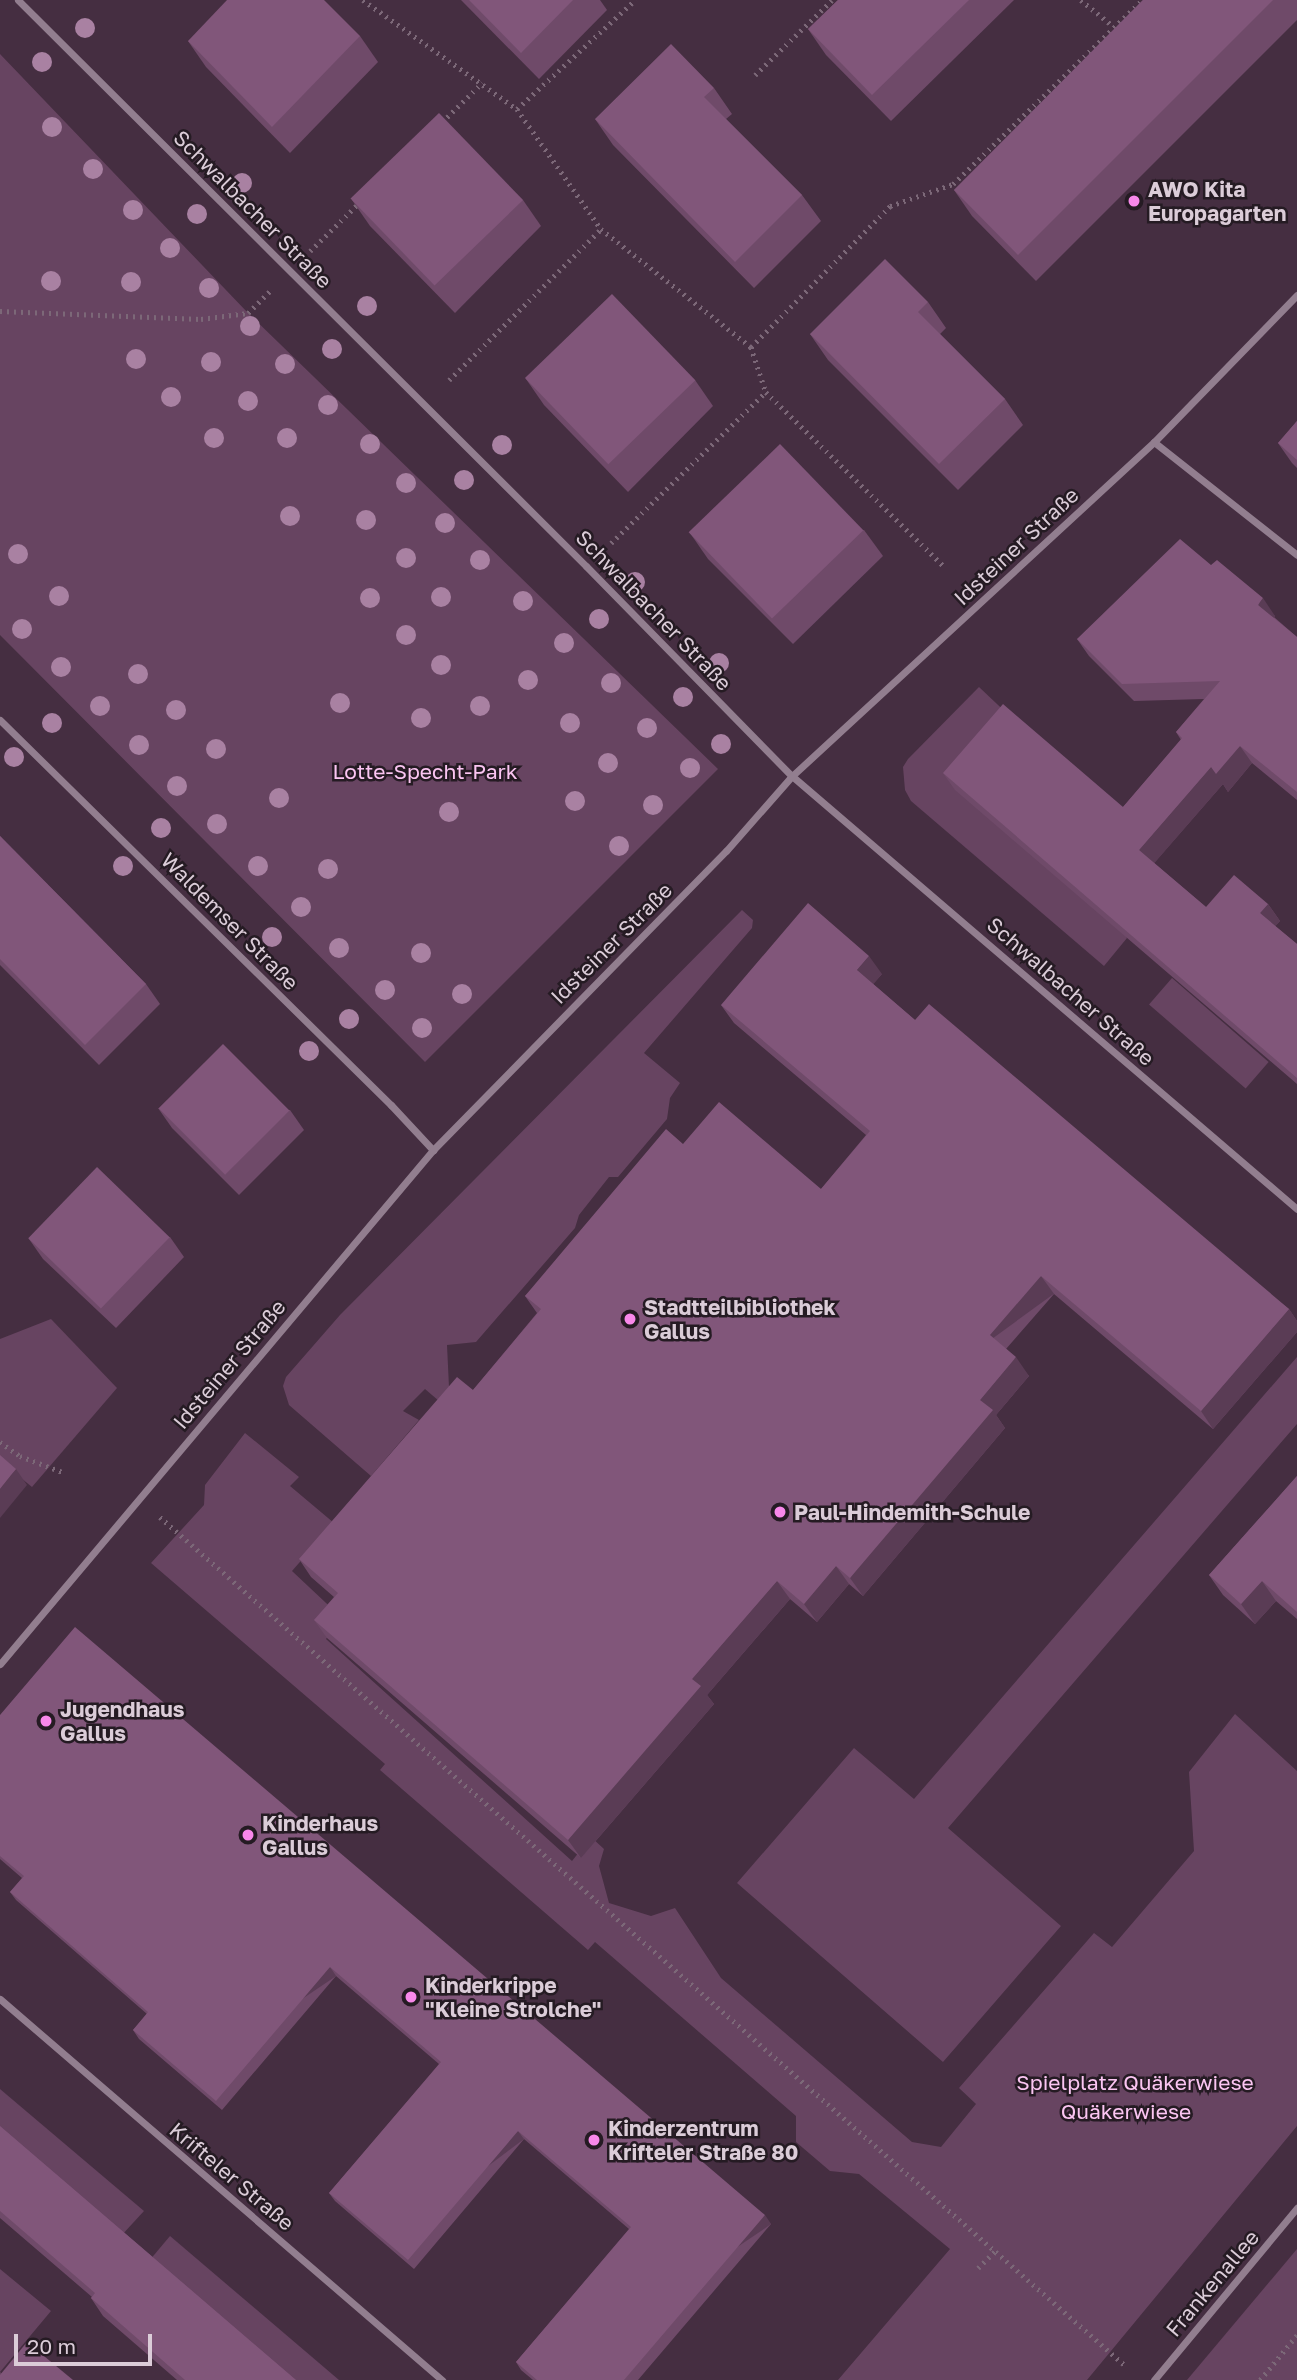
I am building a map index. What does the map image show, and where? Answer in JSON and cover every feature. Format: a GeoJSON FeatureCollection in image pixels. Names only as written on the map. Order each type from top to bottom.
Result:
{"type":"FeatureCollection","features":[{"type":"Feature","properties":{"kind":"street","name":"Schwalbacher Straße"},"geometry":{"type":"LineString","coordinates":[[18,0],[792,776],[1297,1209]]}},
{"type":"Feature","properties":{"kind":"street","name":"Idsteiner Straße"},"geometry":{"type":"LineString","coordinates":[[0,1664],[433,1150],[726,851],[792,776],[1154,442],[1297,295]]}},
{"type":"Feature","properties":{"kind":"street"},"geometry":{"type":"LineString","coordinates":[[1154,442],[1297,555]]}},
{"type":"Feature","properties":{"kind":"street","name":"Waldemser Straße"},"geometry":{"type":"LineString","coordinates":[[0,720],[433,1150]]}},
{"type":"Feature","properties":{"kind":"street","name":"Krifteler Straße"},"geometry":{"type":"LineString","coordinates":[[0,1998],[442,2380]]}},
{"type":"Feature","properties":{"kind":"street","name":"Frankenallee"},"geometry":{"type":"LineString","coordinates":[[1154,2380],[1297,2208]]}},
{"type":"Feature","properties":{"kind":"path"},"geometry":{"type":"LineString","coordinates":[[363,0],[517,108],[601,229],[751,347],[766,392],[945,567]]}},
{"type":"Feature","properties":{"kind":"path"},"geometry":{"type":"LineString","coordinates":[[517,108],[635,0]]}},
{"type":"Feature","properties":{"kind":"path"},"geometry":{"type":"LineString","coordinates":[[755,75],[832,0]]}},
{"type":"Feature","properties":{"kind":"path"},"geometry":{"type":"LineString","coordinates":[[1081,0],[1114,26]]}},
{"type":"Feature","properties":{"kind":"path"},"geometry":{"type":"LineString","coordinates":[[751,347],[890,206],[953,184],[1142,0]]}},
{"type":"Feature","properties":{"kind":"path"},"geometry":{"type":"LineString","coordinates":[[433,131],[481,83]]}},
{"type":"Feature","properties":{"kind":"path"},"geometry":{"type":"LineString","coordinates":[[0,311],[201,319],[248,313],[365,197]]}},
{"type":"Feature","properties":{"kind":"path"},"geometry":{"type":"LineString","coordinates":[[449,380],[601,229]]}},
{"type":"Feature","properties":{"kind":"path"},"geometry":{"type":"LineString","coordinates":[[611,543],[766,392]]}},
{"type":"Feature","properties":{"kind":"path"},"geometry":{"type":"LineString","coordinates":[[0,1442],[20,1456],[65,1473]]}},
{"type":"Feature","properties":{"kind":"path"},"geometry":{"type":"LineString","coordinates":[[154,1512],[1127,2367]]}},
{"type":"Feature","properties":{"kind":"path"},"geometry":{"type":"LineString","coordinates":[[978,2268],[995,2251]]}},
{"type":"Feature","properties":{"kind":"path"},"geometry":{"type":"LineString","coordinates":[[1260,2380],[1297,2335]]}},
{"type":"Feature","properties":{"kind":"green space","name":"Lotte-Specht-Park"},"geometry":{"type":"Polygon","coordinates":[[[0,54],[248,313],[718,769],[425,1062],[0,635],[0,54]]]}},
{"type":"Feature","properties":{"kind":"green space"},"geometry":{"type":"Polygon","coordinates":[[[979,687],[1015,721],[1127,938],[1104,966],[911,801],[905,790],[903,767],[908,759],[979,687]]]}},
{"type":"Feature","properties":{"kind":"green space"},"geometry":{"type":"Polygon","coordinates":[[[742,910],[753,920],[752,928],[644,1053],[680,1083],[670,1098],[667,1119],[618,1177],[609,1177],[579,1215],[575,1228],[476,1342],[447,1345],[449,1387],[439,1401],[425,1389],[403,1411],[419,1420],[371,1476],[289,1405],[283,1386],[286,1377],[340,1315],[742,910]]]}},
{"type":"Feature","properties":{"kind":"green space"},"geometry":{"type":"Polygon","coordinates":[[[1172,978],[1269,1062],[1246,1088],[1149,1004],[1172,978]]]}},
{"type":"Feature","properties":{"kind":"green space"},"geometry":{"type":"Polygon","coordinates":[[[51,1319],[117,1388],[32,1487],[0,1461],[0,1339],[51,1319]]]}},
{"type":"Feature","properties":{"kind":"green space"},"geometry":{"type":"Polygon","coordinates":[[[1297,1357],[1297,1424],[948,1828],[1061,1926],[943,2062],[737,1883],[854,1748],[914,1799],[1297,1357]]]}},
{"type":"Feature","properties":{"kind":"green space","name":"Quäkerwiese"},"geometry":{"type":"Polygon","coordinates":[[[245,1433],[299,1477],[290,1486],[334,1523],[292,1571],[342,1618],[326,1639],[572,1861],[591,1837],[604,1849],[599,1866],[609,1903],[651,1916],[675,1908],[721,1978],[912,2142],[941,2147],[976,2104],[959,2088],[1094,1933],[1112,1947],[1194,1851],[1189,1772],[1235,1714],[1297,1771],[1297,2126],[1087,2380],[838,2380],[950,2249],[859,2174],[830,2171],[796,2142],[796,2116],[595,1942],[588,1950],[380,1770],[385,1764],[151,1563],[204,1505],[205,1485],[245,1433]]]}},
{"type":"Feature","properties":{"kind":"green space"},"geometry":{"type":"Polygon","coordinates":[[[0,2089],[144,2211],[121,2236],[0,2133],[0,2089]]]}},
{"type":"Feature","properties":{"kind":"green space"},"geometry":{"type":"Polygon","coordinates":[[[170,2236],[339,2380],[288,2380],[149,2261],[170,2236]]]}},
{"type":"Feature","properties":{"kind":"green space"},"geometry":{"type":"Polygon","coordinates":[[[1297,2249],[1297,2380],[1187,2380],[1297,2249]]]}},
{"type":"Feature","properties":{"kind":"green space"},"geometry":{"type":"Polygon","coordinates":[[[0,2269],[51,2311],[0,2372],[0,2269]]]}},
{"type":"Feature","properties":{"kind":"green space"},"geometry":{"type":"Polygon","coordinates":[[[0,2372],[10,2380],[0,2380],[0,2372]]]}},
{"type":"Feature","properties":{"kind":"building"},"geometry":{"type":"Polygon","coordinates":[[[227,0],[324,0],[360,36],[272,127],[188,41],[227,0]]]}},
{"type":"Feature","properties":{"kind":"building"},"geometry":{"type":"Polygon","coordinates":[[[469,0],[573,0],[521,53],[469,0]]]}},
{"type":"Feature","properties":{"kind":"building"},"geometry":{"type":"Polygon","coordinates":[[[838,0],[969,0],[872,95],[808,29],[838,0]]]}},
{"type":"Feature","properties":{"kind":"building"},"geometry":{"type":"Polygon","coordinates":[[[1143,0],[1273,0],[1018,255],[954,190],[1143,0]]]}},
{"type":"Feature","properties":{"kind":"building"},"geometry":{"type":"Polygon","coordinates":[[[671,44],[714,88],[704,97],[802,195],[735,262],[595,119],[671,44]]]}},
{"type":"Feature","properties":{"kind":"building"},"geometry":{"type":"Polygon","coordinates":[[[439,113],[523,200],[435,285],[351,198],[439,113]]]}},
{"type":"Feature","properties":{"kind":"building"},"geometry":{"type":"Polygon","coordinates":[[[885,259],[928,302],[918,312],[1005,399],[939,464],[810,334],[885,259]]]}},
{"type":"Feature","properties":{"kind":"building"},"geometry":{"type":"Polygon","coordinates":[[[612,294],[695,380],[608,464],[525,378],[612,294]]]}},
{"type":"Feature","properties":{"kind":"building"},"geometry":{"type":"Polygon","coordinates":[[[1297,421],[1297,460],[1278,443],[1297,421]]]}},
{"type":"Feature","properties":{"kind":"building"},"geometry":{"type":"Polygon","coordinates":[[[780,444],[863,530],[772,619],[689,532],[780,444]]]}},
{"type":"Feature","properties":{"kind":"building"},"geometry":{"type":"Polygon","coordinates":[[[1180,539],[1211,565],[1217,560],[1263,598],[1258,605],[1297,637],[1297,792],[1240,746],[1216,774],[1211,767],[1139,850],[1206,907],[1234,875],[1268,904],[1260,913],[1297,944],[1297,1078],[943,773],[1003,704],[1123,807],[1182,738],[1176,732],[1220,681],[1122,684],[1077,639],[1180,539]]]}},
{"type":"Feature","properties":{"kind":"building"},"geometry":{"type":"Polygon","coordinates":[[[0,836],[146,984],[85,1045],[0,959],[0,836]]]}},
{"type":"Feature","properties":{"kind":"building"},"geometry":{"type":"Polygon","coordinates":[[[808,903],[869,956],[857,970],[915,1020],[929,1004],[1289,1309],[1201,1411],[1041,1276],[990,1335],[1016,1357],[980,1400],[993,1410],[850,1578],[836,1566],[804,1604],[777,1581],[692,1679],[701,1686],[568,1840],[314,1620],[338,1593],[299,1559],[457,1377],[473,1390],[541,1309],[525,1296],[666,1129],[683,1144],[719,1102],[821,1189],[870,1131],[721,1005],[808,903]]]}},
{"type":"Feature","properties":{"kind":"building"},"geometry":{"type":"Polygon","coordinates":[[[223,1044],[289,1110],[225,1175],[159,1108],[223,1044]]]}},
{"type":"Feature","properties":{"kind":"building"},"geometry":{"type":"Polygon","coordinates":[[[97,1167],[170,1237],[101,1308],[28,1238],[97,1167]]]}},
{"type":"Feature","properties":{"kind":"building"},"geometry":{"type":"Polygon","coordinates":[[[0,1455],[16,1469],[0,1489],[0,1455]]]}},
{"type":"Feature","properties":{"kind":"building"},"geometry":{"type":"Polygon","coordinates":[[[1297,1476],[1297,1612],[1262,1581],[1241,1604],[1209,1575],[1297,1476]]]}},
{"type":"Feature","properties":{"kind":"building"},"geometry":{"type":"Polygon","coordinates":[[[75,1627],[765,2215],[624,2380],[537,2380],[516,2362],[631,2227],[518,2131],[408,2260],[329,2193],[441,2062],[330,1967],[216,2101],[133,2030],[148,2012],[10,1892],[24,1876],[0,1856],[0,1715],[75,1627]]]}},
{"type":"Feature","properties":{"kind":"building"},"geometry":{"type":"Polygon","coordinates":[[[0,2126],[296,2380],[185,2380],[91,2298],[95,2293],[0,2211],[0,2126]]]}},
{"type":"Feature","properties":{"kind":"building"},"geometry":{"type":"Polygon","coordinates":[[[27,2342],[73,2380],[0,2380],[0,2375],[27,2342]]]}},
{"type":"Feature","properties":{"kind":"place","name":"AWO Kita Europagarten"},"geometry":{"type":"Point","coordinates":[1134,201]}},
{"type":"Feature","properties":{"kind":"place","name":"Stadtteilbibliothek Gallus"},"geometry":{"type":"Point","coordinates":[630,1319]}},
{"type":"Feature","properties":{"kind":"place","name":"Paul-Hindemith-Schule"},"geometry":{"type":"Point","coordinates":[780,1512]}},
{"type":"Feature","properties":{"kind":"place","name":"Jugendhaus Gallus"},"geometry":{"type":"Point","coordinates":[46,1721]}},
{"type":"Feature","properties":{"kind":"place","name":"Kinderhaus Gallus"},"geometry":{"type":"Point","coordinates":[248,1835]}},
{"type":"Feature","properties":{"kind":"place","name":"Kinderkrippe \"Kleine Strolche\""},"geometry":{"type":"Point","coordinates":[411,1997]}},
{"type":"Feature","properties":{"kind":"place","name":"Kinderzentrum Krifteler Straße 80"},"geometry":{"type":"Point","coordinates":[594,2140]}},
{"type":"Feature","properties":{"kind":"park label","name":"Spielplatz Quäkerwiese"},"geometry":{"type":"Point","coordinates":[1135,2082]}}]}
